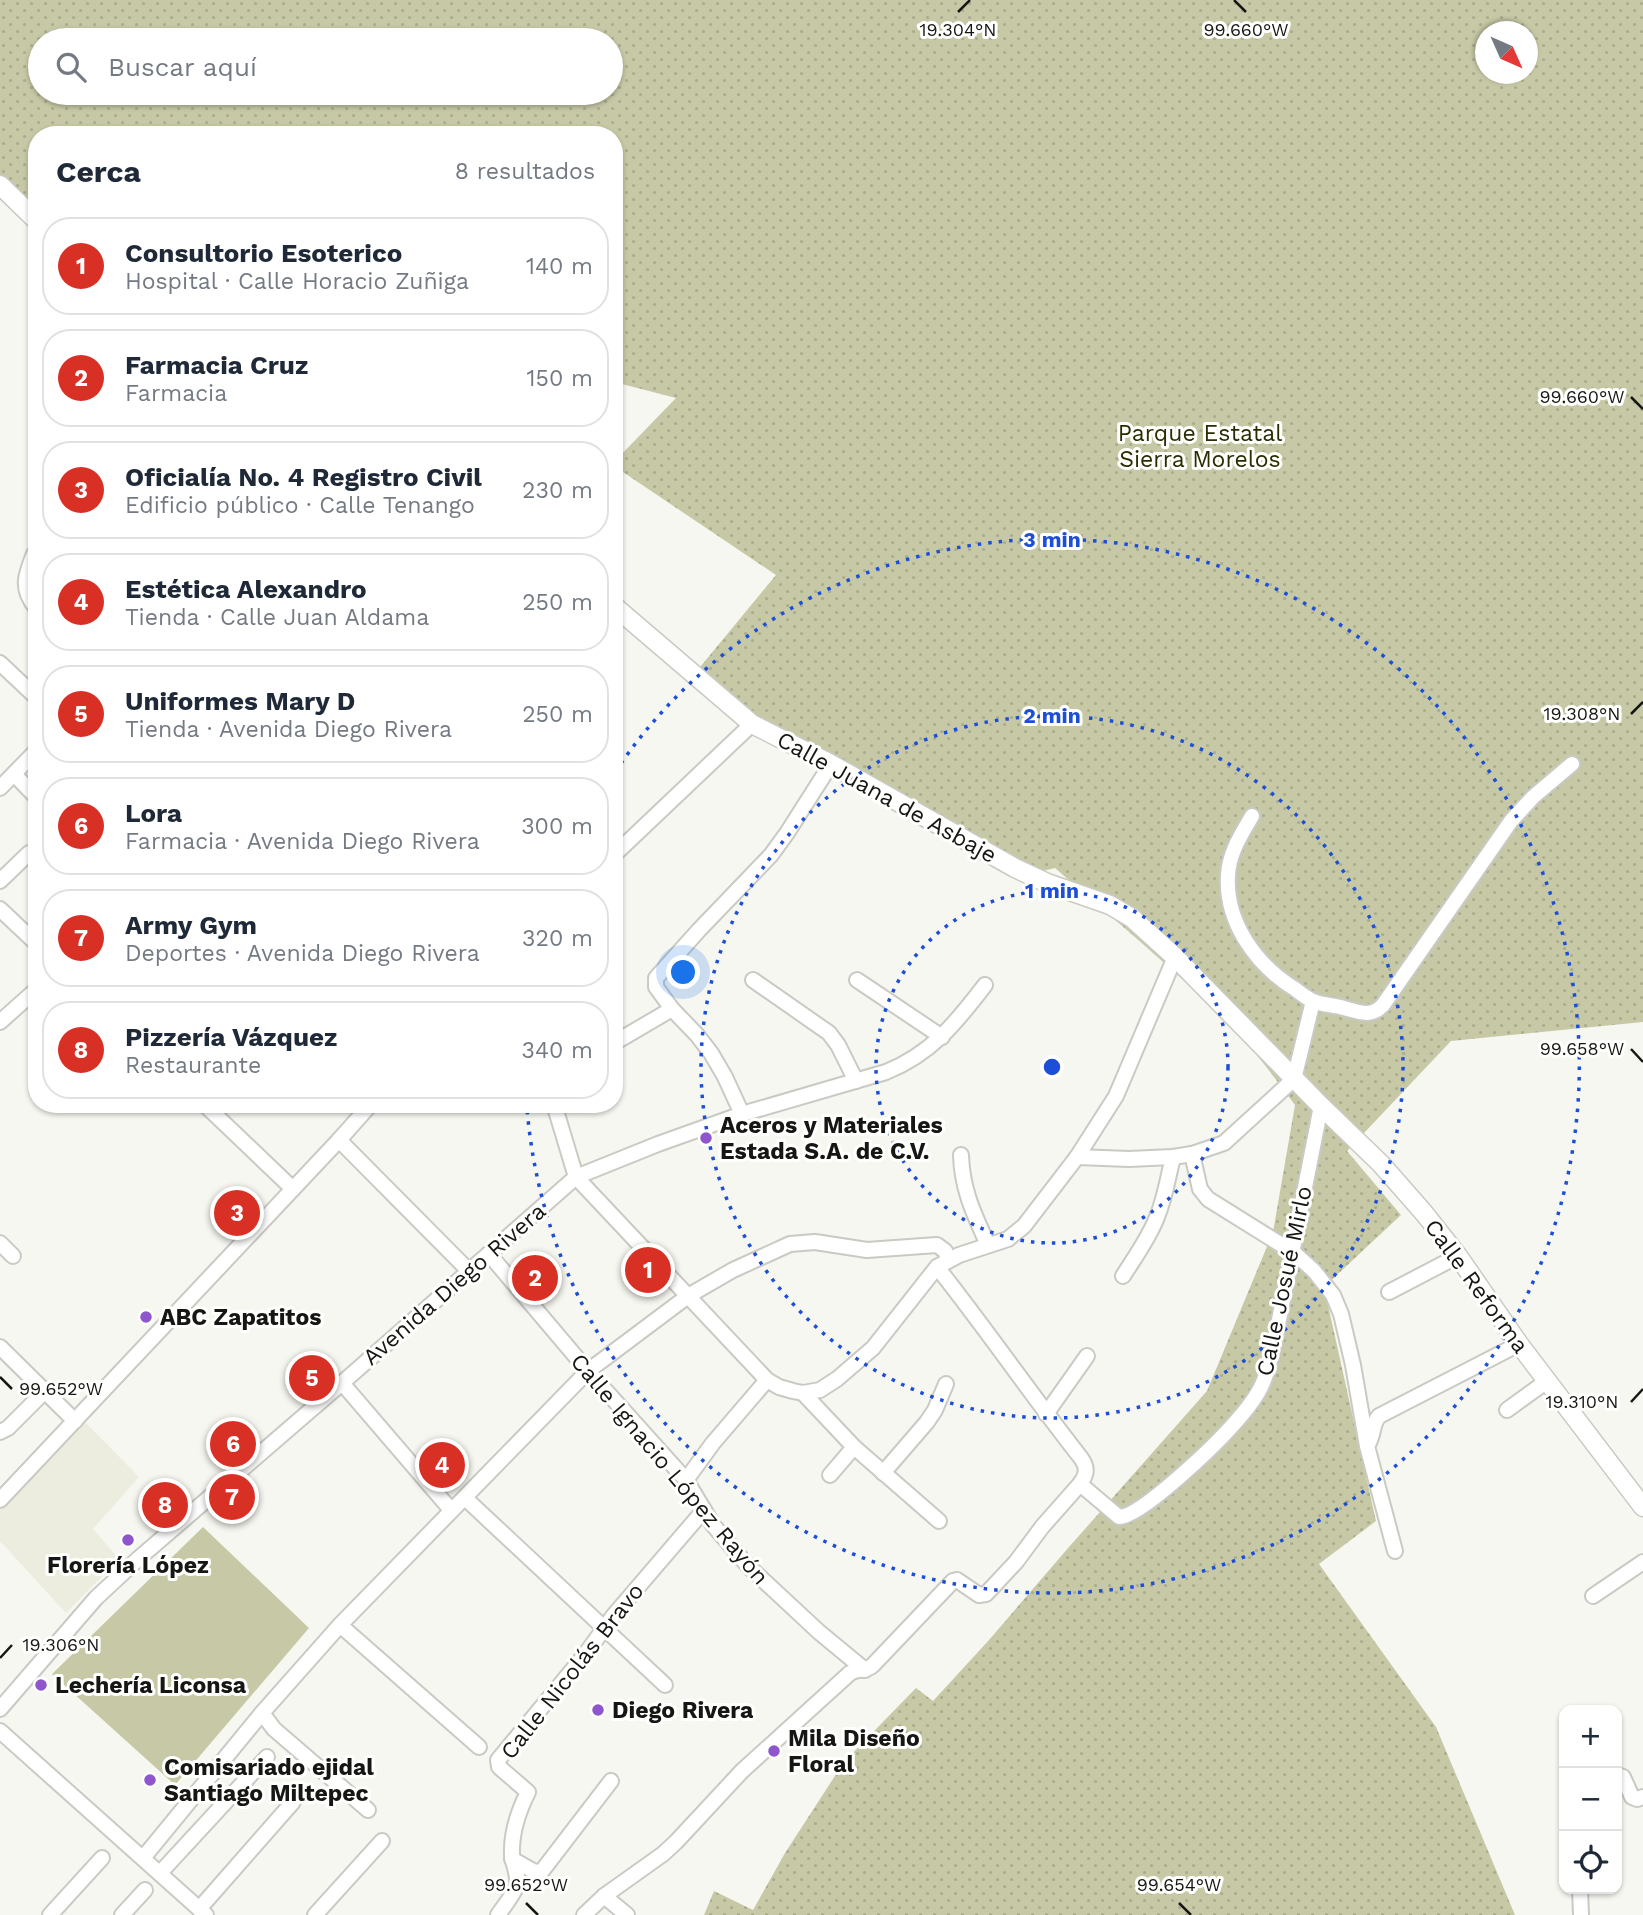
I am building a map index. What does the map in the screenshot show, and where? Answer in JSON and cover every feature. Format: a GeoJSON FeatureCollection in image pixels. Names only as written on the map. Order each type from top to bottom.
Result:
{"type":"FeatureCollection","features":[{"type":"Feature","properties":{"kind":"street"},"geometry":{"type":"LineString","coordinates":[[0,185],[28,212]]}},
{"type":"Feature","properties":{"kind":"street"},"geometry":{"type":"LineString","coordinates":[[28,570],[25,582],[28,592]]}},
{"type":"Feature","properties":{"kind":"street","name":"Calle Juana de Asbaje"},"geometry":{"type":"LineString","coordinates":[[623,614],[752,724],[831,764],[1015,868],[1046,883],[1122,911],[1175,957],[1294,1079]]}},
{"type":"Feature","properties":{"kind":"street"},"geometry":{"type":"LineString","coordinates":[[0,663],[28,689]]}},
{"type":"Feature","properties":{"kind":"street"},"geometry":{"type":"LineString","coordinates":[[623,846],[752,724]]}},
{"type":"Feature","properties":{"kind":"street"},"geometry":{"type":"LineString","coordinates":[[0,788],[28,759]]}},
{"type":"Feature","properties":{"kind":"street"},"geometry":{"type":"LineString","coordinates":[[741,1114],[711,1053],[698,1035],[672,1009],[656,987],[656,978],[771,855],[831,764]]}},
{"type":"Feature","properties":{"kind":"street"},"geometry":{"type":"LineString","coordinates":[[1252,816],[1230,855],[1227,875],[1232,915],[1250,948],[1283,982],[1313,1001],[1371,1013],[1377,1010],[1511,821],[1533,797],[1572,764]]}},
{"type":"Feature","properties":{"kind":"street"},"geometry":{"type":"LineString","coordinates":[[14,774],[28,789]]}},
{"type":"Feature","properties":{"kind":"street"},"geometry":{"type":"LineString","coordinates":[[0,881],[28,854]]}},
{"type":"Feature","properties":{"kind":"street"},"geometry":{"type":"LineString","coordinates":[[0,909],[28,935]]}},
{"type":"Feature","properties":{"kind":"street"},"geometry":{"type":"LineString","coordinates":[[557,1113],[576,1177],[767,1380],[779,1387],[803,1393],[820,1390],[873,1348],[943,1263],[1008,1239],[1024,1226],[1077,1157],[1116,1096],[1175,957]]}},
{"type":"Feature","properties":{"kind":"street"},"geometry":{"type":"LineString","coordinates":[[753,980],[828,1033],[838,1045],[856,1081]]}},
{"type":"Feature","properties":{"kind":"street"},"geometry":{"type":"LineString","coordinates":[[857,980],[942,1037]]}},
{"type":"Feature","properties":{"kind":"street","name":"Avenida Diego Rivera"},"geometry":{"type":"LineString","coordinates":[[0,1709],[96,1598],[576,1177],[741,1114],[903,1065],[942,1037],[985,985]]}},
{"type":"Feature","properties":{"kind":"street"},"geometry":{"type":"LineString","coordinates":[[0,1022],[28,997]]}},
{"type":"Feature","properties":{"kind":"street"},"geometry":{"type":"LineString","coordinates":[[1077,1157],[1172,1157],[1192,1154],[1224,1143],[1294,1079],[1313,1001]]}},
{"type":"Feature","properties":{"kind":"street"},"geometry":{"type":"LineString","coordinates":[[623,1038],[672,1009]]}},
{"type":"Feature","properties":{"kind":"street","name":"Calle Reforma"},"geometry":{"type":"LineString","coordinates":[[1294,1079],[1381,1164],[1424,1213],[1643,1507]]}},
{"type":"Feature","properties":{"kind":"street","name":"Calle Josué Mirlo"},"geometry":{"type":"LineString","coordinates":[[1080,1484],[1119,1517],[1132,1514],[1165,1488],[1245,1411],[1269,1366],[1321,1106]]}},
{"type":"Feature","properties":{"kind":"street"},"geometry":{"type":"LineString","coordinates":[[213,1113],[293,1189]]}},
{"type":"Feature","properties":{"kind":"street"},"geometry":{"type":"LineString","coordinates":[[0,1500],[363,1113]]}},
{"type":"Feature","properties":{"kind":"street"},"geometry":{"type":"LineString","coordinates":[[339,1140],[469,1272]]}},
{"type":"Feature","properties":{"kind":"street"},"geometry":{"type":"LineString","coordinates":[[1192,1154],[1200,1189],[1208,1199],[1293,1252],[1324,1281],[1333,1295],[1353,1365],[1367,1446],[1395,1551]]}},
{"type":"Feature","properties":{"kind":"street"},"geometry":{"type":"LineString","coordinates":[[961,1155],[967,1198],[988,1245]]}},
{"type":"Feature","properties":{"kind":"street"},"geometry":{"type":"LineString","coordinates":[[1123,1276],[1157,1218],[1164,1199],[1172,1157]]}},
{"type":"Feature","properties":{"kind":"street"},"geometry":{"type":"LineString","coordinates":[[143,1858],[262,1713],[340,1625],[588,1371],[688,1296],[712,1281],[790,1244],[803,1242],[867,1250],[937,1245],[942,1248],[943,1263],[979,1320],[1086,1465],[1085,1478],[986,1594],[979,1595],[957,1580],[953,1581],[873,1665],[850,1673],[742,1771],[676,1843],[604,1896],[584,1915]]}},
{"type":"Feature","properties":{"kind":"street"},"geometry":{"type":"LineString","coordinates":[[0,1243],[13,1256]]}},
{"type":"Feature","properties":{"kind":"street","name":"Calle Ignacio López Rayón"},"geometry":{"type":"LineString","coordinates":[[489,1254],[588,1371],[686,1480],[726,1542],[819,1632],[865,1670]]}},
{"type":"Feature","properties":{"kind":"street"},"geometry":{"type":"LineString","coordinates":[[1389,1292],[1458,1256]]}},
{"type":"Feature","properties":{"kind":"street"},"geometry":{"type":"LineString","coordinates":[[1367,1446],[1379,1416],[1519,1344]]}},
{"type":"Feature","properties":{"kind":"street"},"geometry":{"type":"LineString","coordinates":[[0,1347],[75,1421]]}},
{"type":"Feature","properties":{"kind":"street"},"geometry":{"type":"LineString","coordinates":[[1046,1414],[1087,1356]]}},
{"type":"Feature","properties":{"kind":"street"},"geometry":{"type":"LineString","coordinates":[[686,1480],[713,1443],[767,1380]]}},
{"type":"Feature","properties":{"kind":"street"},"geometry":{"type":"LineString","coordinates":[[1507,1410],[1547,1381]]}},
{"type":"Feature","properties":{"kind":"street"},"geometry":{"type":"LineString","coordinates":[[342,1383],[451,1510]]}},
{"type":"Feature","properties":{"kind":"street"},"geometry":{"type":"LineString","coordinates":[[883,1473],[931,1416],[946,1384]]}},
{"type":"Feature","properties":{"kind":"street"},"geometry":{"type":"LineString","coordinates":[[0,1432],[8,1428],[45,1391]]}},
{"type":"Feature","properties":{"kind":"street"},"geometry":{"type":"LineString","coordinates":[[803,1393],[854,1447],[939,1521]]}},
{"type":"Feature","properties":{"kind":"street"},"geometry":{"type":"LineString","coordinates":[[830,1475],[854,1447]]}},
{"type":"Feature","properties":{"kind":"street"},"geometry":{"type":"LineString","coordinates":[[465,1498],[665,1685]]}},
{"type":"Feature","properties":{"kind":"street","name":"Calle Nicolás Bravo"},"geometry":{"type":"LineString","coordinates":[[498,1915],[517,1886],[512,1858],[516,1817],[528,1792],[499,1767],[498,1760],[704,1510]]}},
{"type":"Feature","properties":{"kind":"street"},"geometry":{"type":"LineString","coordinates":[[1593,1596],[1643,1562]]}},
{"type":"Feature","properties":{"kind":"street"},"geometry":{"type":"LineString","coordinates":[[340,1625],[479,1748]]}},
{"type":"Feature","properties":{"kind":"street"},"geometry":{"type":"LineString","coordinates":[[262,1713],[274,1729],[368,1810]]}},
{"type":"Feature","properties":{"kind":"street"},"geometry":{"type":"LineString","coordinates":[[0,1731],[203,1912],[293,1802]]}},
{"type":"Feature","properties":{"kind":"street"},"geometry":{"type":"LineString","coordinates":[[160,1874],[267,1757]]}},
{"type":"Feature","properties":{"kind":"street"},"geometry":{"type":"LineString","coordinates":[[1622,1777],[1632,1797],[1643,1797]]}},
{"type":"Feature","properties":{"kind":"street"},"geometry":{"type":"LineString","coordinates":[[512,1858],[535,1872],[542,1871],[611,1780]]}},
{"type":"Feature","properties":{"kind":"street"},"geometry":{"type":"LineString","coordinates":[[315,1915],[382,1841]]}},
{"type":"Feature","properties":{"kind":"street"},"geometry":{"type":"LineString","coordinates":[[50,1915],[102,1858]]}},
{"type":"Feature","properties":{"kind":"street"},"geometry":{"type":"LineString","coordinates":[[122,1915],[145,1890]]}},
{"type":"Feature","properties":{"kind":"street"},"geometry":{"type":"LineString","coordinates":[[1580,1894],[1581,1915]]}},
{"type":"Feature","properties":{"kind":"street"},"geometry":{"type":"LineString","coordinates":[[604,1896],[627,1915]]}},
{"type":"Feature","properties":{"kind":"shaded area"},"geometry":{"type":"Polygon","coordinates":[[[85,1422],[139,1477],[93,1529],[119,1559],[66,1613],[0,1541],[0,1508],[85,1422]]]}},
{"type":"Feature","properties":{"kind":"green space","name":"Parque Estatal Sierra Morelos"},"geometry":{"type":"Polygon","coordinates":[[[0,0],[1643,0],[1643,1022],[1451,1041],[1347,1151],[1401,1215],[1324,1287],[1376,1521],[1319,1564],[1436,1727],[1515,1915],[704,1915],[714,1891],[753,1910],[785,1853],[844,1762],[916,1688],[933,1701],[1207,1391],[1273,1232],[1295,1105],[1249,1046],[1203,999],[1055,868],[1027,875],[790,739],[696,672],[776,575],[623,472],[623,453],[676,398],[623,384],[623,126],[28,126],[28,215],[0,192],[0,0]]]}},
{"type":"Feature","properties":{"kind":"green space"},"geometry":{"type":"Polygon","coordinates":[[[203,1527],[309,1628],[175,1785],[52,1674],[203,1527]]]}},
{"type":"Feature","properties":{"kind":"place","name":"Aceros y Materiales Estada S.A. de C.V."},"geometry":{"type":"Point","coordinates":[706,1138]}},
{"type":"Feature","properties":{"kind":"place","name":"Oficialía No. 4 Registro Civil"},"geometry":{"type":"Point","coordinates":[237,1213]}},
{"type":"Feature","properties":{"kind":"place","name":"Consultorio Esoterico"},"geometry":{"type":"Point","coordinates":[648,1270]}},
{"type":"Feature","properties":{"kind":"place","name":"Farmacia Cruz"},"geometry":{"type":"Point","coordinates":[535,1278]}},
{"type":"Feature","properties":{"kind":"place","name":"ABC Zapatitos"},"geometry":{"type":"Point","coordinates":[146,1317]}},
{"type":"Feature","properties":{"kind":"place","name":"Uniformes Mary D"},"geometry":{"type":"Point","coordinates":[312,1378]}},
{"type":"Feature","properties":{"kind":"place","name":"Lora"},"geometry":{"type":"Point","coordinates":[233,1444]}},
{"type":"Feature","properties":{"kind":"place","name":"Estética Alexandro"},"geometry":{"type":"Point","coordinates":[442,1465]}},
{"type":"Feature","properties":{"kind":"place","name":"Army Gym"},"geometry":{"type":"Point","coordinates":[232,1497]}},
{"type":"Feature","properties":{"kind":"place","name":"Pizzería Vázquez"},"geometry":{"type":"Point","coordinates":[165,1505]}},
{"type":"Feature","properties":{"kind":"place","name":"Florería López"},"geometry":{"type":"Point","coordinates":[128,1540]}},
{"type":"Feature","properties":{"kind":"place","name":"Lechería Liconsa"},"geometry":{"type":"Point","coordinates":[41,1685]}},
{"type":"Feature","properties":{"kind":"place","name":"Diego Rivera"},"geometry":{"type":"Point","coordinates":[598,1710]}},
{"type":"Feature","properties":{"kind":"place","name":"Mila Diseño Floral"},"geometry":{"type":"Point","coordinates":[774,1751]}},
{"type":"Feature","properties":{"kind":"place","name":"Comisariado ejidal Santiago Miltepec"},"geometry":{"type":"Point","coordinates":[150,1780]}}]}
